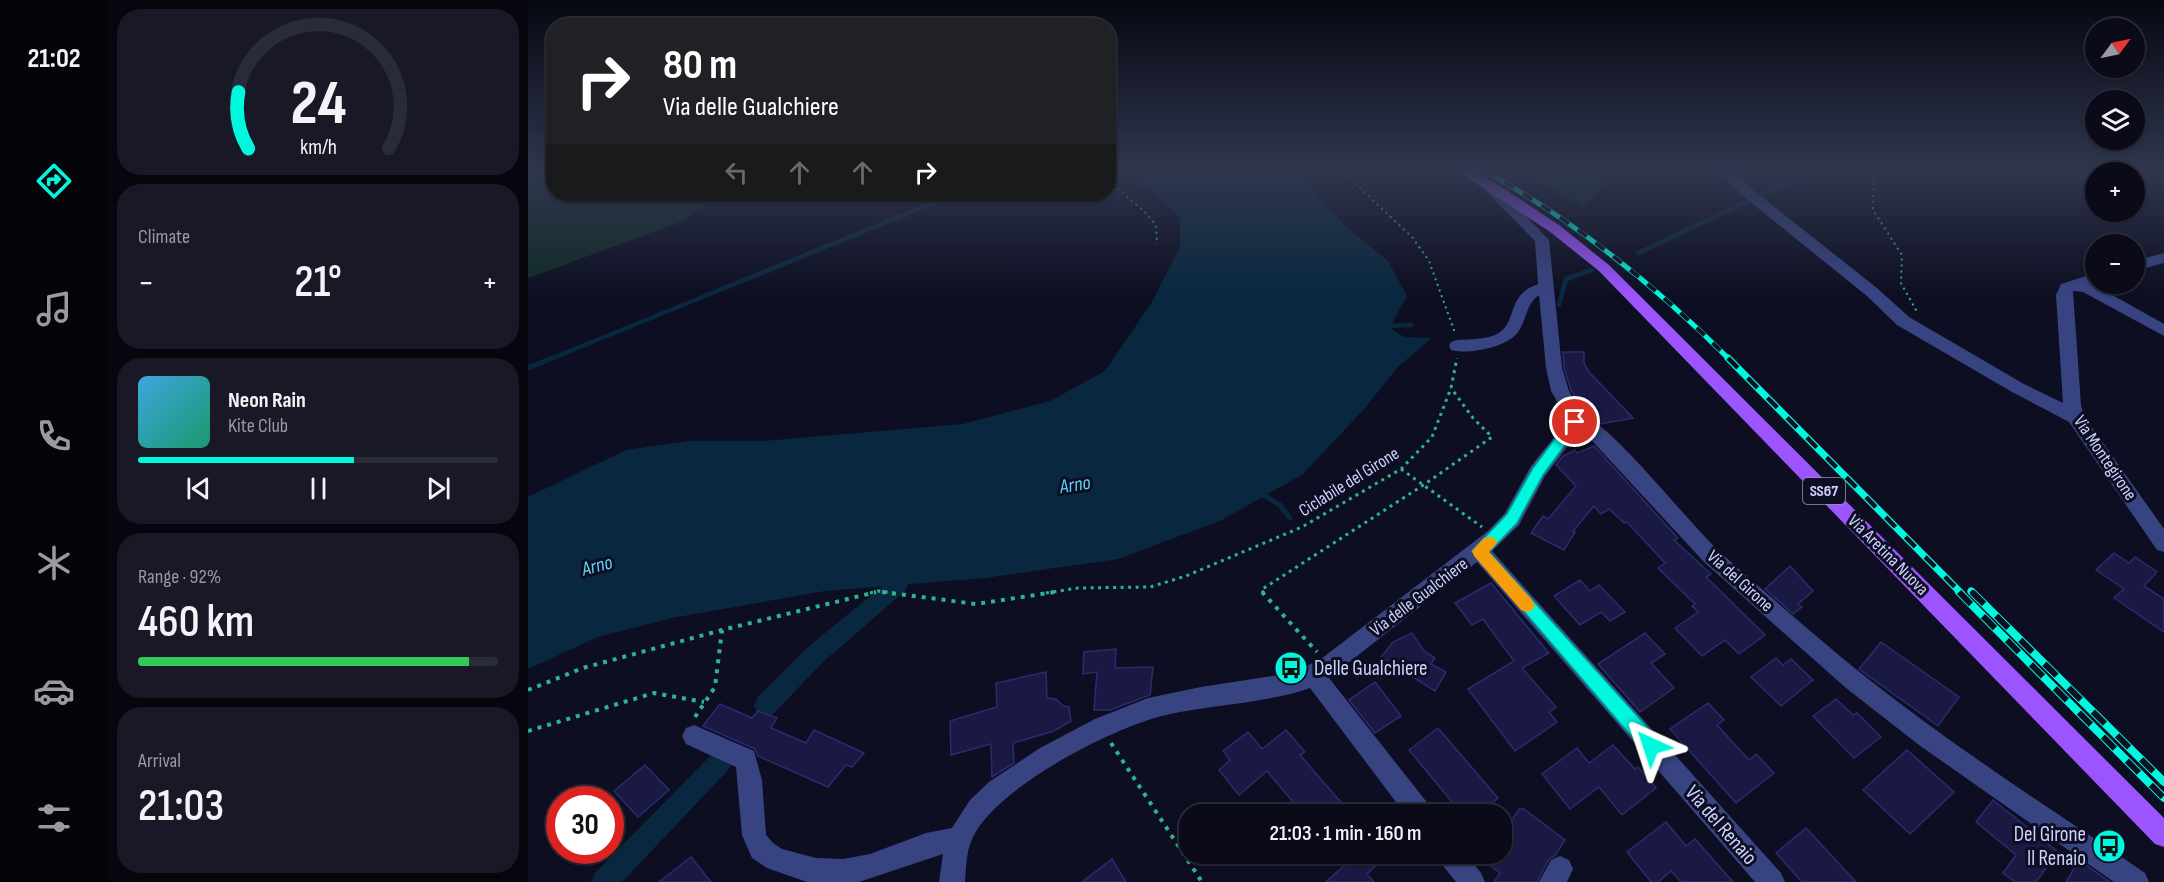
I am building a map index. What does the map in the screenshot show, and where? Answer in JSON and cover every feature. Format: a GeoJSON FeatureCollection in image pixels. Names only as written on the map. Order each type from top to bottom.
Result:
{"type":"FeatureCollection","features":[{"type":"Feature","properties":{"kind":"main road","name":"Via Aretina Nuova"},"geometry":{"type":"LineString","coordinates":[[1531,212],[1568,236],[1604,268],[2164,836]]}},
{"type":"Feature","properties":{"kind":"street","name":"Via del Girone"},"geometry":{"type":"LineString","coordinates":[[1514,212],[1542,240],[1557,380],[1560,392],[1577,421],[1586,423],[1610,446],[1712,557],[1854,681],[1927,737],[2136,882]]}},
{"type":"Feature","properties":{"kind":"street"},"geometry":{"type":"LineString","coordinates":[[1772,212],[1872,292],[1903,321],[2018,388],[2075,417]]}},
{"type":"Feature","properties":{"kind":"street"},"geometry":{"type":"LineString","coordinates":[[2145,263],[2164,258]]}},
{"type":"Feature","properties":{"kind":"street"},"geometry":{"type":"LineString","coordinates":[[2073,284],[2085,281]]}},
{"type":"Feature","properties":{"kind":"street"},"geometry":{"type":"LineString","coordinates":[[2073,284],[2088,288],[2164,331]]}},
{"type":"Feature","properties":{"kind":"street","name":"Via Montegirone"},"geometry":{"type":"LineString","coordinates":[[2073,284],[2066,288],[2064,295],[2072,405],[2075,417],[2164,544]]}},
{"type":"Feature","properties":{"kind":"street"},"geometry":{"type":"LineString","coordinates":[[1457,346],[1478,344],[1504,337],[1511,330],[1528,293],[1548,286]]}},
{"type":"Feature","properties":{"kind":"street","name":"Via delle Gualchiere"},"geometry":{"type":"LineString","coordinates":[[958,840],[972,816],[1004,786],[1041,761],[1101,729],[1149,709],[1292,683],[1318,667],[1512,519],[1538,471],[1577,421]]}},
{"type":"Feature","properties":{"kind":"street","name":"Via del Renaio"},"geometry":{"type":"LineString","coordinates":[[1484,542],[1772,882]]}},
{"type":"Feature","properties":{"kind":"street"},"geometry":{"type":"LineString","coordinates":[[1318,667],[1413,804]]}},
{"type":"Feature","properties":{"kind":"street"},"geometry":{"type":"LineString","coordinates":[[694,736],[746,759],[750,769],[752,827],[759,847],[772,858],[799,868],[836,873],[878,864],[933,843],[958,840],[952,882]]}},
{"type":"Feature","properties":{"kind":"street"},"geometry":{"type":"LineString","coordinates":[[1458,864],[1472,882]]}},
{"type":"Feature","properties":{"kind":"path"},"geometry":{"type":"LineString","coordinates":[[1145,212],[1156,225],[1157,244]]}},
{"type":"Feature","properties":{"kind":"path","name":"Ciclabile del Girone"},"geometry":{"type":"LineString","coordinates":[[528,690],[583,668],[638,654],[703,633],[878,591],[976,604],[1078,588],[1150,587],[1185,576],[1281,538],[1323,516],[1401,469],[1432,437],[1451,388],[1458,354],[1457,346],[1429,261],[1406,230],[1387,212]]}},
{"type":"Feature","properties":{"kind":"path"},"geometry":{"type":"LineString","coordinates":[[1874,212],[1902,255],[1901,283],[1920,317]]}},
{"type":"Feature","properties":{"kind":"path"},"geometry":{"type":"LineString","coordinates":[[1318,667],[1261,590],[1425,484],[1492,437],[1473,418],[1451,388]]}},
{"type":"Feature","properties":{"kind":"path"},"geometry":{"type":"LineString","coordinates":[[1401,469],[1425,484],[1484,542]]}},
{"type":"Feature","properties":{"kind":"path"},"geometry":{"type":"LineString","coordinates":[[694,736],[691,730],[693,720],[716,681],[722,630]]}},
{"type":"Feature","properties":{"kind":"path"},"geometry":{"type":"LineString","coordinates":[[528,731],[654,693],[704,702]]}},
{"type":"Feature","properties":{"kind":"path"},"geometry":{"type":"LineString","coordinates":[[1101,729],[1202,882]]}},
{"type":"Feature","properties":{"kind":"green space"},"geometry":{"type":"Polygon","coordinates":[[[528,212],[694,212],[678,223],[528,278],[528,212]]]}},
{"type":"Feature","properties":{"kind":"water","name":"Arno"},"geometry":{"type":"Polygon","coordinates":[[[1174,212],[1332,212],[1345,226],[1388,261],[1407,296],[1393,321],[1392,329],[1404,337],[1431,338],[1397,368],[1365,408],[1303,474],[1222,520],[1118,559],[985,578],[825,591],[672,618],[598,637],[528,669],[528,497],[626,450],[688,441],[764,441],[963,424],[1050,401],[1105,371],[1152,302],[1180,247],[1180,218],[1174,212]]]}},
{"type":"Feature","properties":{"kind":"building"},"geometry":{"type":"Polygon","coordinates":[[[1563,352],[1584,352],[1584,363],[1589,372],[1633,418],[1600,424],[1585,414],[1571,390],[1564,368],[1563,352]]]}},
{"type":"Feature","properties":{"kind":"building"},"geometry":{"type":"Polygon","coordinates":[[[1594,446],[1678,538],[1674,540],[1711,574],[1706,577],[1765,635],[1739,654],[1725,640],[1702,656],[1675,628],[1698,612],[1692,606],[1695,604],[1658,568],[1665,563],[1627,522],[1624,523],[1609,509],[1601,514],[1594,506],[1573,531],[1575,532],[1564,550],[1531,533],[1543,516],[1548,519],[1576,486],[1556,465],[1563,456],[1575,450],[1577,453],[1594,446]]]}},
{"type":"Feature","properties":{"kind":"building"},"geometry":{"type":"Polygon","coordinates":[[[2114,553],[2129,563],[2135,557],[2157,572],[2144,586],[2164,599],[2164,632],[2114,598],[2124,589],[2096,570],[2114,553]]]}},
{"type":"Feature","properties":{"kind":"building"},"geometry":{"type":"Polygon","coordinates":[[[1790,566],[1813,591],[1798,604],[1802,607],[1793,614],[1765,589],[1790,566]]]}},
{"type":"Feature","properties":{"kind":"building"},"geometry":{"type":"Polygon","coordinates":[[[1580,580],[1590,591],[1599,585],[1625,612],[1610,621],[1601,612],[1580,625],[1554,596],[1580,580]]]}},
{"type":"Feature","properties":{"kind":"building"},"geometry":{"type":"Polygon","coordinates":[[[1491,583],[1549,653],[1522,668],[1556,707],[1549,712],[1557,722],[1515,751],[1468,689],[1514,661],[1483,619],[1472,625],[1455,603],[1491,583]]]}},
{"type":"Feature","properties":{"kind":"building"},"geometry":{"type":"Polygon","coordinates":[[[1412,633],[1424,651],[1435,658],[1431,664],[1446,672],[1435,691],[1381,657],[1393,642],[1412,633]]]}},
{"type":"Feature","properties":{"kind":"building"},"geometry":{"type":"Polygon","coordinates":[[[1645,633],[1665,654],[1651,663],[1674,688],[1640,712],[1598,664],[1645,633]]]}},
{"type":"Feature","properties":{"kind":"building"},"geometry":{"type":"Polygon","coordinates":[[[1881,642],[1959,697],[1938,726],[1859,669],[1881,642]]]}},
{"type":"Feature","properties":{"kind":"building"},"geometry":{"type":"Polygon","coordinates":[[[1116,649],[1115,668],[1153,667],[1150,695],[1110,710],[1094,710],[1097,672],[1083,674],[1084,652],[1116,649]]]}},
{"type":"Feature","properties":{"kind":"building"},"geometry":{"type":"Polygon","coordinates":[[[1776,658],[1783,665],[1791,659],[1813,680],[1781,706],[1751,677],[1776,658]]]}},
{"type":"Feature","properties":{"kind":"building"},"geometry":{"type":"Polygon","coordinates":[[[1046,672],[1047,698],[1056,699],[1063,706],[1069,707],[1071,721],[1054,731],[1013,743],[1014,763],[992,777],[991,744],[951,755],[950,721],[997,707],[996,683],[1046,672]]]}},
{"type":"Feature","properties":{"kind":"building"},"geometry":{"type":"Polygon","coordinates":[[[1375,682],[1401,716],[1375,733],[1349,700],[1375,682]]]}},
{"type":"Feature","properties":{"kind":"building"},"geometry":{"type":"Polygon","coordinates":[[[1836,699],[1853,715],[1857,713],[1881,737],[1854,758],[1813,716],[1836,699]]]}},
{"type":"Feature","properties":{"kind":"building"},"geometry":{"type":"Polygon","coordinates":[[[1708,703],[1724,720],[1717,725],[1749,760],[1756,754],[1774,773],[1736,803],[1670,729],[1708,703]]]}},
{"type":"Feature","properties":{"kind":"building"},"geometry":{"type":"Polygon","coordinates":[[[720,704],[752,718],[758,711],[777,718],[771,728],[806,743],[814,730],[864,753],[852,767],[846,765],[828,787],[758,756],[755,749],[703,726],[720,704]]]}},
{"type":"Feature","properties":{"kind":"building"},"geometry":{"type":"Polygon","coordinates":[[[1438,728],[1498,798],[1491,804],[1454,804],[1409,750],[1438,728]]]}},
{"type":"Feature","properties":{"kind":"building"},"geometry":{"type":"Polygon","coordinates":[[[1286,730],[1305,752],[1300,755],[1342,804],[1295,804],[1267,771],[1239,795],[1219,770],[1230,760],[1223,751],[1248,732],[1262,749],[1286,730]]]}},
{"type":"Feature","properties":{"kind":"building"},"geometry":{"type":"Polygon","coordinates":[[[1613,745],[1635,769],[1638,767],[1656,788],[1622,815],[1599,787],[1570,809],[1542,774],[1577,748],[1589,763],[1613,745]]]}},
{"type":"Feature","properties":{"kind":"building"},"geometry":{"type":"Polygon","coordinates":[[[1907,750],[1954,792],[1910,834],[1863,790],[1907,750]]]}},
{"type":"Feature","properties":{"kind":"building"},"geometry":{"type":"Polygon","coordinates":[[[645,765],[669,790],[638,817],[624,802],[624,786],[620,786],[645,765]]]}},
{"type":"Feature","properties":{"kind":"building"},"geometry":{"type":"Polygon","coordinates":[[[1993,800],[2058,852],[2036,882],[2015,882],[2003,873],[2016,855],[1976,822],[1993,800]]]}},
{"type":"Feature","properties":{"kind":"building"},"geometry":{"type":"Polygon","coordinates":[[[1519,809],[1524,809],[1565,840],[1555,856],[1549,859],[1537,882],[1494,882],[1500,873],[1488,864],[1512,864],[1512,820],[1519,809]]]}},
{"type":"Feature","properties":{"kind":"building"},"geometry":{"type":"Polygon","coordinates":[[[1666,822],[1686,846],[1695,839],[1733,882],[1681,882],[1671,871],[1658,882],[1651,882],[1627,852],[1666,822]]]}},
{"type":"Feature","properties":{"kind":"building"},"geometry":{"type":"Polygon","coordinates":[[[1806,828],[1856,882],[1802,882],[1776,853],[1806,828]]]}},
{"type":"Feature","properties":{"kind":"building"},"geometry":{"type":"Polygon","coordinates":[[[691,857],[711,882],[659,882],[691,857]]]}},
{"type":"Feature","properties":{"kind":"building"},"geometry":{"type":"Polygon","coordinates":[[[1112,859],[1126,882],[1082,882],[1112,859]]]}},
{"type":"Feature","properties":{"kind":"building"},"geometry":{"type":"Polygon","coordinates":[[[2079,860],[2110,882],[2066,882],[2079,860]]]}},
{"type":"Feature","properties":{"kind":"building"},"geometry":{"type":"Polygon","coordinates":[[[1378,864],[1367,874],[1374,882],[1326,882],[1345,865],[1378,864]]]}},
{"type":"Feature","properties":{"kind":"waterway"},"geometry":{"type":"LineString","coordinates":[[548,360],[910,212]]}},
{"type":"Feature","properties":{"kind":"waterway"},"geometry":{"type":"LineString","coordinates":[[1638,253],[1725,212]]}},
{"type":"Feature","properties":{"kind":"waterway"},"geometry":{"type":"LineString","coordinates":[[1559,305],[1566,279],[1592,270]]}},
{"type":"Feature","properties":{"kind":"waterway"},"geometry":{"type":"LineString","coordinates":[[1386,326],[1411,325]]}},
{"type":"Feature","properties":{"kind":"waterway"},"geometry":{"type":"LineString","coordinates":[[528,368],[552,358]]}},
{"type":"Feature","properties":{"kind":"waterway"},"geometry":{"type":"LineString","coordinates":[[1260,493],[1280,505],[1290,518]]}},
{"type":"Feature","properties":{"kind":"waterway"},"geometry":{"type":"LineString","coordinates":[[765,706],[816,654],[898,585]]}},
{"type":"Feature","properties":{"kind":"waterway"},"geometry":{"type":"LineString","coordinates":[[604,882],[721,761]]}},
{"type":"Feature","properties":{"kind":"railway"},"geometry":{"type":"LineString","coordinates":[[1551,212],[1644,281],[1730,360]]}},
{"type":"Feature","properties":{"kind":"railway"},"geometry":{"type":"LineString","coordinates":[[1730,360],[1961,593]]}},
{"type":"Feature","properties":{"kind":"railway"},"geometry":{"type":"LineString","coordinates":[[1959,592],[2164,798]]}},
{"type":"Feature","properties":{"kind":"railway"},"geometry":{"type":"LineString","coordinates":[[1972,592],[2164,782]]}},
{"type":"Feature","properties":{"kind":"slow traffic"},"geometry":{"type":"LineString","coordinates":[[1489,543],[1480,551],[1527,605]]}},
{"type":"Feature","properties":{"kind":"place","name":"Delle Gualchiere"},"geometry":{"type":"Point","coordinates":[1291,668]}},
{"type":"Feature","properties":{"kind":"place","name":"Del Girone Il Renaio"},"geometry":{"type":"Point","coordinates":[2109,846]}},
{"type":"Feature","properties":{"kind":"route"},"geometry":{"type":"LineString","coordinates":[[1575,422],[1560,445],[1538,471],[1512,519],[1480,551],[1651,746]]}}]}
